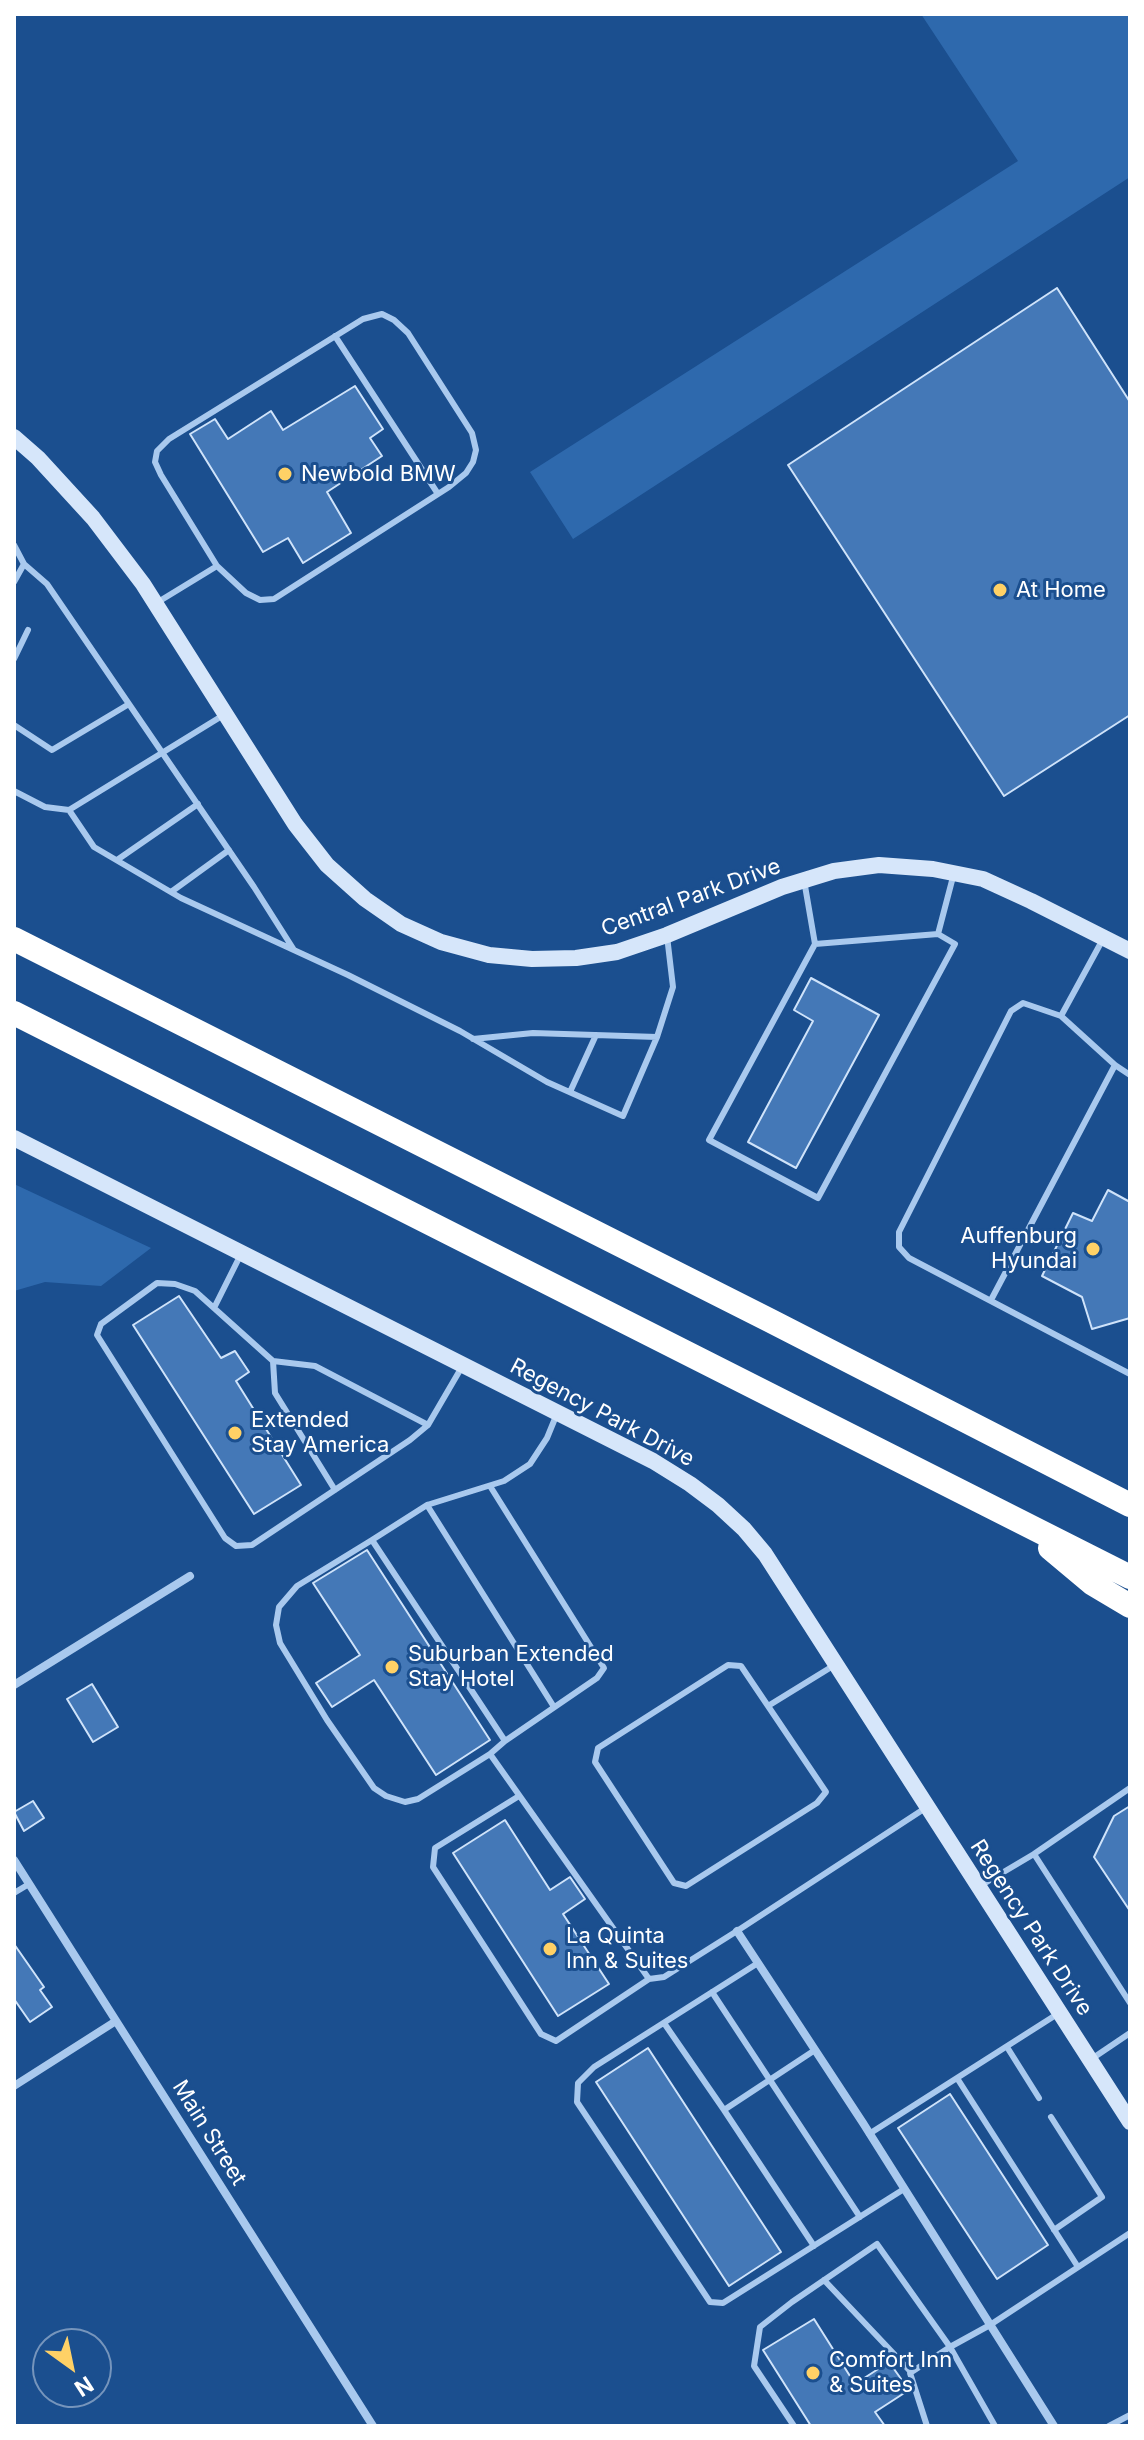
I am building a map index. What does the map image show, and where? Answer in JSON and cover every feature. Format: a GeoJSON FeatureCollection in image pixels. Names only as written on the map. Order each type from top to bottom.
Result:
{"type":"FeatureCollection","features":[{"type":"Feature","properties":{"kind":"highway"},"geometry":{"type":"LineString","coordinates":[[14,939],[1130,1505]]}},
{"type":"Feature","properties":{"kind":"highway"},"geometry":{"type":"LineString","coordinates":[[14,1013],[1130,1577]]}},
{"type":"Feature","properties":{"kind":"highway"},"geometry":{"type":"LineString","coordinates":[[1018,1521],[1093,1584],[1130,1606]]}},
{"type":"Feature","properties":{"kind":"street","name":"Central Park Drive"},"geometry":{"type":"LineString","coordinates":[[14,437],[38,458],[93,518],[155,604],[295,824],[327,865],[365,899],[401,924],[441,942],[489,955],[532,959],[576,958],[617,952],[667,935],[804,880],[834,871],[879,865],[933,869],[983,879],[1130,951]]}},
{"type":"Feature","properties":{"kind":"street","name":"Regency Park Drive"},"geometry":{"type":"LineString","coordinates":[[14,1138],[653,1461],[690,1484],[727,1513],[765,1554],[1130,2122]]}},
{"type":"Feature","properties":{"kind":"street"},"geometry":{"type":"LineString","coordinates":[[14,1685],[190,1576]]}},
{"type":"Feature","properties":{"kind":"street","name":"Main Street"},"geometry":{"type":"LineString","coordinates":[[14,1860],[373,2426]]}},
{"type":"Feature","properties":{"kind":"street"},"geometry":{"type":"LineString","coordinates":[[737,1931],[1054,2426]]}},
{"type":"Feature","properties":{"kind":"street"},"geometry":{"type":"LineString","coordinates":[[14,2086],[116,2021]]}},
{"type":"Feature","properties":{"kind":"lane"},"geometry":{"type":"LineString","coordinates":[[382,314],[394,320],[408,333],[472,433],[476,450],[473,462],[466,473],[438,494],[274,599],[260,600],[246,593],[217,566],[161,475],[155,462],[157,451],[169,439],[335,336],[363,319],[382,314]]}},
{"type":"Feature","properties":{"kind":"lane"},"geometry":{"type":"LineString","coordinates":[[335,336],[438,494]]}},
{"type":"Feature","properties":{"kind":"lane"},"geometry":{"type":"LineString","coordinates":[[14,545],[24,564],[47,584],[295,951]]}},
{"type":"Feature","properties":{"kind":"lane"},"geometry":{"type":"LineString","coordinates":[[14,582],[24,564]]}},
{"type":"Feature","properties":{"kind":"lane"},"geometry":{"type":"LineString","coordinates":[[155,604],[217,566]]}},
{"type":"Feature","properties":{"kind":"lane"},"geometry":{"type":"LineString","coordinates":[[14,659],[28,630]]}},
{"type":"Feature","properties":{"kind":"lane"},"geometry":{"type":"LineString","coordinates":[[14,725],[52,750],[129,704]]}},
{"type":"Feature","properties":{"kind":"lane"},"geometry":{"type":"LineString","coordinates":[[14,791],[45,807],[69,810],[225,714]]}},
{"type":"Feature","properties":{"kind":"lane"},"geometry":{"type":"LineString","coordinates":[[117,860],[198,804]]}},
{"type":"Feature","properties":{"kind":"lane"},"geometry":{"type":"LineString","coordinates":[[69,810],[94,847],[171,892],[362,982],[473,1039],[547,1082],[623,1116],[657,1037],[673,987],[667,935]]}},
{"type":"Feature","properties":{"kind":"lane"},"geometry":{"type":"LineString","coordinates":[[171,892],[229,850]]}},
{"type":"Feature","properties":{"kind":"lane"},"geometry":{"type":"LineString","coordinates":[[938,934],[954,873]]}},
{"type":"Feature","properties":{"kind":"lane"},"geometry":{"type":"LineString","coordinates":[[804,880],[815,944],[709,1140],[818,1198],[955,944],[938,934],[815,944]]}},
{"type":"Feature","properties":{"kind":"lane"},"geometry":{"type":"LineString","coordinates":[[1061,1016],[1104,937]]}},
{"type":"Feature","properties":{"kind":"lane"},"geometry":{"type":"LineString","coordinates":[[1130,1075],[1061,1016],[1023,1003],[1011,1011],[899,1232],[899,1247],[909,1258],[1130,1374]]}},
{"type":"Feature","properties":{"kind":"lane"},"geometry":{"type":"LineString","coordinates":[[473,1039],[533,1033],[657,1037]]}},
{"type":"Feature","properties":{"kind":"lane"},"geometry":{"type":"LineString","coordinates":[[570,1092],[596,1035]]}},
{"type":"Feature","properties":{"kind":"lane"},"geometry":{"type":"LineString","coordinates":[[991,1300],[1115,1065]]}},
{"type":"Feature","properties":{"kind":"lane"},"geometry":{"type":"LineString","coordinates":[[214,1308],[242,1253]]}},
{"type":"Feature","properties":{"kind":"lane"},"geometry":{"type":"LineString","coordinates":[[428,1425],[315,1366],[273,1361],[195,1291],[175,1284],[157,1283],[101,1324],[97,1335],[225,1538],[236,1546],[252,1545],[410,1440],[428,1425],[463,1365]]}},
{"type":"Feature","properties":{"kind":"lane"},"geometry":{"type":"LineString","coordinates":[[273,1361],[275,1393],[335,1490]]}},
{"type":"Feature","properties":{"kind":"lane"},"geometry":{"type":"LineString","coordinates":[[490,1486],[604,1668],[597,1678],[490,1754],[418,1799],[405,1802],[374,1788],[327,1720],[280,1643],[276,1625],[279,1607],[297,1586],[427,1505],[504,1481],[530,1464],[547,1438],[557,1413]]}},
{"type":"Feature","properties":{"kind":"lane"},"geometry":{"type":"LineString","coordinates":[[427,1505],[554,1707]]}},
{"type":"Feature","properties":{"kind":"lane"},"geometry":{"type":"LineString","coordinates":[[372,1540],[505,1741]]}},
{"type":"Feature","properties":{"kind":"lane"},"geometry":{"type":"LineString","coordinates":[[768,1706],[836,1664]]}},
{"type":"Feature","properties":{"kind":"lane"},"geometry":{"type":"LineString","coordinates":[[728,1665],[741,1666],[768,1706],[826,1792],[817,1803],[686,1886],[674,1883],[595,1762],[598,1748],[728,1665]]}},
{"type":"Feature","properties":{"kind":"lane"},"geometry":{"type":"LineString","coordinates":[[490,1754],[649,1979]]}},
{"type":"Feature","properties":{"kind":"lane"},"geometry":{"type":"LineString","coordinates":[[979,1887],[1034,1854],[1130,1788]]}},
{"type":"Feature","properties":{"kind":"lane"},"geometry":{"type":"LineString","coordinates":[[519,1796],[435,1848],[433,1867],[541,2034],[556,2041],[649,1979],[664,1977],[737,1931],[927,1807]]}},
{"type":"Feature","properties":{"kind":"lane"},"geometry":{"type":"LineString","coordinates":[[1034,1854],[1130,2003]]}},
{"type":"Feature","properties":{"kind":"lane"},"geometry":{"type":"LineString","coordinates":[[14,1893],[29,1884]]}},
{"type":"Feature","properties":{"kind":"lane"},"geometry":{"type":"LineString","coordinates":[[758,1963],[594,2067],[578,2083],[577,2102],[710,2302],[723,2303],[904,2189]]}},
{"type":"Feature","properties":{"kind":"lane"},"geometry":{"type":"LineString","coordinates":[[712,1992],[860,2217]]}},
{"type":"Feature","properties":{"kind":"lane"},"geometry":{"type":"LineString","coordinates":[[869,2134],[1060,2013]]}},
{"type":"Feature","properties":{"kind":"lane"},"geometry":{"type":"LineString","coordinates":[[664,2023],[814,2246]]}},
{"type":"Feature","properties":{"kind":"lane"},"geometry":{"type":"LineString","coordinates":[[1090,2060],[1130,2033]]}},
{"type":"Feature","properties":{"kind":"lane"},"geometry":{"type":"LineString","coordinates":[[1007,2047],[1039,2098]]}},
{"type":"Feature","properties":{"kind":"lane"},"geometry":{"type":"LineString","coordinates":[[724,2110],[815,2050]]}},
{"type":"Feature","properties":{"kind":"lane"},"geometry":{"type":"LineString","coordinates":[[957,2078],[1078,2267]]}},
{"type":"Feature","properties":{"kind":"lane"},"geometry":{"type":"LineString","coordinates":[[1051,2117],[1102,2197],[1054,2230]]}},
{"type":"Feature","properties":{"kind":"lane"},"geometry":{"type":"LineString","coordinates":[[911,2372],[990,2325],[1130,2233]]}},
{"type":"Feature","properties":{"kind":"lane"},"geometry":{"type":"LineString","coordinates":[[794,2426],[754,2366],[760,2327],[877,2244],[950,2347],[995,2426]]}},
{"type":"Feature","properties":{"kind":"lane"},"geometry":{"type":"LineString","coordinates":[[824,2280],[911,2372],[927,2426]]}},
{"type":"Feature","properties":{"kind":"lane"},"geometry":{"type":"LineString","coordinates":[[1109,2426],[1130,2415]]}},
{"type":"Feature","properties":{"kind":"shaded area"},"geometry":{"type":"Polygon","coordinates":[[[921,14],[1130,14],[1130,177],[573,539],[530,472],[1018,161],[921,14]]]}},
{"type":"Feature","properties":{"kind":"shaded area"},"geometry":{"type":"Polygon","coordinates":[[[14,1184],[151,1248],[101,1286],[45,1282],[14,1291],[14,1184]]]}},
{"type":"Feature","properties":{"kind":"building","name":"At Home"},"geometry":{"type":"Polygon","coordinates":[[[1057,288],[1130,402],[1130,715],[1004,796],[788,465],[1057,288]]]}},
{"type":"Feature","properties":{"kind":"building","name":"Newbold BMW"},"geometry":{"type":"Polygon","coordinates":[[[355,386],[383,429],[370,438],[382,456],[327,492],[351,533],[303,563],[288,538],[263,552],[190,434],[215,419],[228,439],[271,411],[283,430],[355,386]]]}},
{"type":"Feature","properties":{"kind":"building"},"geometry":{"type":"Polygon","coordinates":[[[811,978],[879,1015],[796,1168],[748,1142],[813,1021],[794,1010],[811,978]]]}},
{"type":"Feature","properties":{"kind":"building","name":"Auffenburg Hyundai"},"geometry":{"type":"Polygon","coordinates":[[[1108,1190],[1130,1202],[1130,1318],[1092,1329],[1082,1297],[1042,1276],[1073,1213],[1092,1221],[1108,1190]]]}},
{"type":"Feature","properties":{"kind":"building","name":"Extended Stay America"},"geometry":{"type":"Polygon","coordinates":[[[179,1296],[221,1358],[235,1351],[249,1372],[236,1381],[301,1485],[254,1514],[133,1325],[179,1296]]]}},
{"type":"Feature","properties":{"kind":"building","name":"Suburban Extended Stay Hotel"},"geometry":{"type":"Polygon","coordinates":[[[367,1550],[490,1740],[436,1775],[374,1680],[332,1707],[316,1683],[360,1655],[313,1583],[367,1550]]]}},
{"type":"Feature","properties":{"kind":"building"},"geometry":{"type":"Polygon","coordinates":[[[92,1684],[118,1727],[93,1742],[67,1699],[92,1684]]]}},
{"type":"Feature","properties":{"kind":"building"},"geometry":{"type":"Polygon","coordinates":[[[33,1801],[44,1818],[24,1831],[14,1812],[33,1801]]]}},
{"type":"Feature","properties":{"kind":"building"},"geometry":{"type":"Polygon","coordinates":[[[1130,1806],[1130,1911],[1094,1857],[1114,1816],[1130,1806]]]}},
{"type":"Feature","properties":{"kind":"building","name":"La Quinta Inn & Suites"},"geometry":{"type":"Polygon","coordinates":[[[505,1820],[550,1890],[570,1877],[585,1899],[563,1914],[609,1984],[558,2016],[453,1853],[505,1820]]]}},
{"type":"Feature","properties":{"kind":"building"},"geometry":{"type":"Polygon","coordinates":[[[14,1944],[44,1987],[40,1990],[52,2007],[30,2022],[14,1999],[14,1944]]]}},
{"type":"Feature","properties":{"kind":"building"},"geometry":{"type":"Polygon","coordinates":[[[648,2048],[781,2252],[729,2286],[596,2082],[648,2048]]]}},
{"type":"Feature","properties":{"kind":"building"},"geometry":{"type":"Polygon","coordinates":[[[950,2094],[1048,2245],[997,2279],[898,2128],[950,2094]]]}},
{"type":"Feature","properties":{"kind":"building","name":"Comfort Inn & Suites"},"geometry":{"type":"Polygon","coordinates":[[[814,2319],[855,2384],[889,2362],[909,2390],[875,2412],[885,2426],[811,2426],[763,2350],[814,2319]]]}},
{"type":"Feature","properties":{"kind":"place","name":"Newbold BMW"},"geometry":{"type":"Point","coordinates":[285,474]}},
{"type":"Feature","properties":{"kind":"place","name":"At Home"},"geometry":{"type":"Point","coordinates":[1000,590]}},
{"type":"Feature","properties":{"kind":"place","name":"Auffenburg Hyundai"},"geometry":{"type":"Point","coordinates":[1093,1249]}},
{"type":"Feature","properties":{"kind":"place","name":"Extended Stay America"},"geometry":{"type":"Point","coordinates":[235,1433]}},
{"type":"Feature","properties":{"kind":"place","name":"Suburban Extended Stay Hotel"},"geometry":{"type":"Point","coordinates":[392,1667]}},
{"type":"Feature","properties":{"kind":"place","name":"La Quinta Inn & Suites"},"geometry":{"type":"Point","coordinates":[550,1949]}},
{"type":"Feature","properties":{"kind":"place","name":"Comfort Inn & Suites"},"geometry":{"type":"Point","coordinates":[813,2373]}}]}
